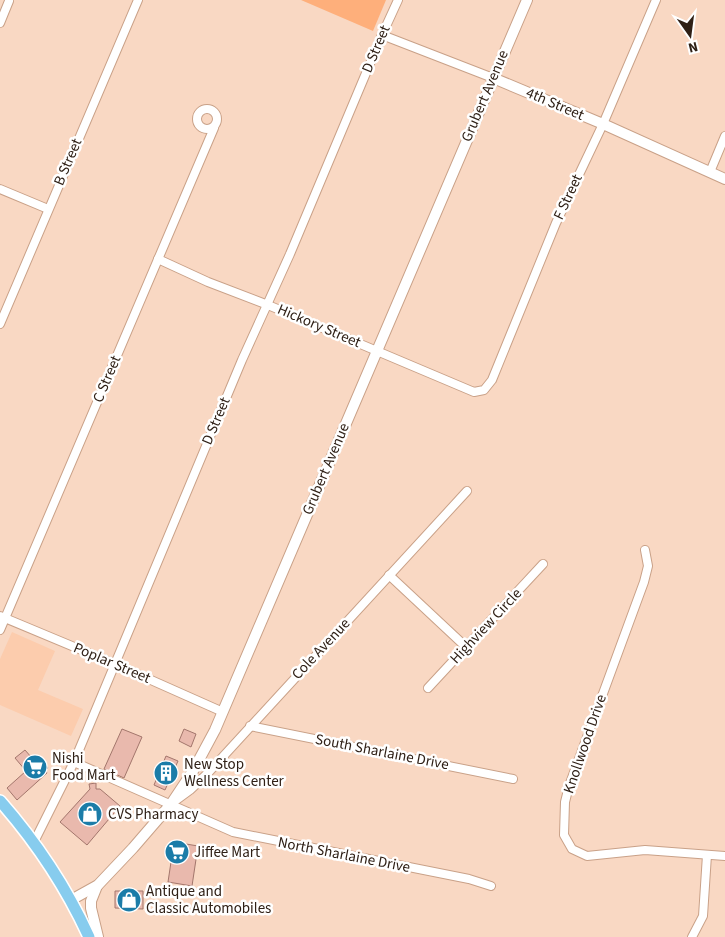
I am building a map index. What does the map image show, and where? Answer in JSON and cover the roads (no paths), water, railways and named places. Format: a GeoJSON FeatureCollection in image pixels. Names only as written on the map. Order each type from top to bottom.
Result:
{"type":"FeatureCollection","features":[{"type":"Feature","properties":{"kind":"main road"},"geometry":{"type":"LineString","coordinates":[[0,801],[34,842],[71,900],[89,937]]}},
{"type":"Feature","properties":{"kind":"street","name":"B Street"},"geometry":{"type":"LineString","coordinates":[[0,324],[138,0]]}},
{"type":"Feature","properties":{"kind":"street","name":"D Street"},"geometry":{"type":"LineString","coordinates":[[34,842],[74,762],[242,360],[268,305],[398,0]]}},
{"type":"Feature","properties":{"kind":"street","name":"Grubert Avenue"},"geometry":{"type":"LineString","coordinates":[[71,900],[98,885],[171,804],[195,767],[223,712],[527,0]]}},
{"type":"Feature","properties":{"kind":"street","name":"F Street"},"geometry":{"type":"LineString","coordinates":[[480,391],[487,388],[492,382],[556,223],[603,124],[656,0]]}},
{"type":"Feature","properties":{"kind":"street"},"geometry":{"type":"LineString","coordinates":[[0,23],[9,1]]}},
{"type":"Feature","properties":{"kind":"street","name":"4th Street"},"geometry":{"type":"LineString","coordinates":[[382,34],[603,124],[725,179]]}},
{"type":"Feature","properties":{"kind":"street","name":"C Street"},"geometry":{"type":"LineString","coordinates":[[0,630],[2,617],[214,128]]}},
{"type":"Feature","properties":{"kind":"street"},"geometry":{"type":"LineString","coordinates":[[710,172],[725,136]]}},
{"type":"Feature","properties":{"kind":"street"},"geometry":{"type":"LineString","coordinates":[[0,189],[48,209]]}},
{"type":"Feature","properties":{"kind":"street","name":"Hickory Street"},"geometry":{"type":"LineString","coordinates":[[158,260],[474,392],[480,391]]}},
{"type":"Feature","properties":{"kind":"street","name":"Cole Avenue"},"geometry":{"type":"LineString","coordinates":[[171,804],[198,782],[467,491]]}},
{"type":"Feature","properties":{"kind":"street","name":"Knollwood Drive"},"geometry":{"type":"LineString","coordinates":[[645,550],[648,566],[644,582],[567,792],[564,835],[572,849],[588,856],[645,850],[725,856]]}},
{"type":"Feature","properties":{"kind":"street","name":"Highview Circle"},"geometry":{"type":"LineString","coordinates":[[428,688],[543,564]]}},
{"type":"Feature","properties":{"kind":"street"},"geometry":{"type":"LineString","coordinates":[[389,575],[466,647]]}},
{"type":"Feature","properties":{"kind":"street","name":"Poplar Street"},"geometry":{"type":"LineString","coordinates":[[2,617],[223,712]]}},
{"type":"Feature","properties":{"kind":"street","name":"South Sharlaine Drive"},"geometry":{"type":"LineString","coordinates":[[250,726],[513,779]]}},
{"type":"Feature","properties":{"kind":"street","name":"North Sharlaine Drive"},"geometry":{"type":"LineString","coordinates":[[74,762],[240,834],[468,879],[492,886]]}},
{"type":"Feature","properties":{"kind":"street"},"geometry":{"type":"LineString","coordinates":[[692,937],[703,916],[707,855]]}},
{"type":"Feature","properties":{"kind":"street"},"geometry":{"type":"LineString","coordinates":[[98,885],[91,901],[91,908],[98,937]]}},
{"type":"Feature","properties":{"kind":"place","name":"Nishi Food Mart"},"geometry":{"type":"Point","coordinates":[35,767]}},
{"type":"Feature","properties":{"kind":"place","name":"New Stop Wellness Center"},"geometry":{"type":"Point","coordinates":[166,773]}},
{"type":"Feature","properties":{"kind":"place","name":"CVS Pharmacy"},"geometry":{"type":"Point","coordinates":[90,814]}},
{"type":"Feature","properties":{"kind":"place","name":"Jiffee Mart"},"geometry":{"type":"Point","coordinates":[177,852]}},
{"type":"Feature","properties":{"kind":"place","name":"Antique and Classic Automobiles"},"geometry":{"type":"Point","coordinates":[129,900]}}]}
